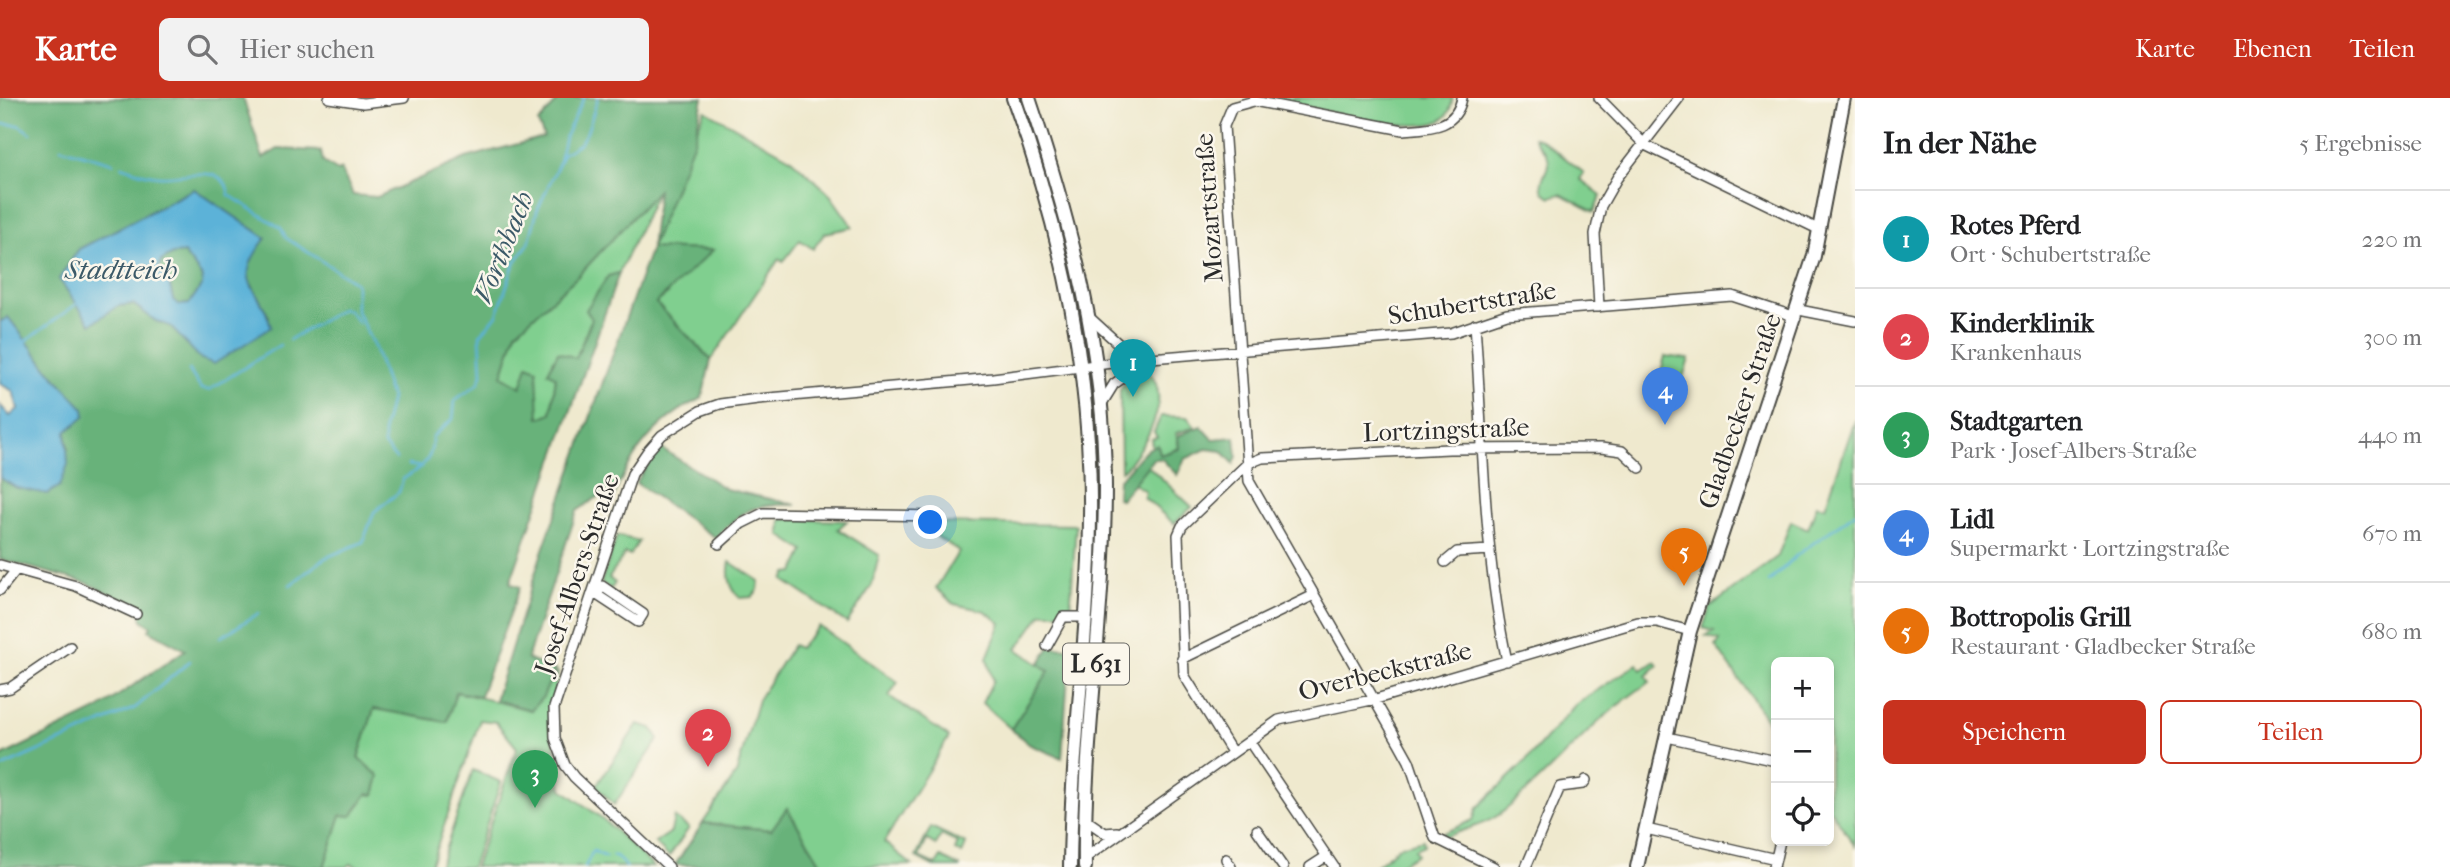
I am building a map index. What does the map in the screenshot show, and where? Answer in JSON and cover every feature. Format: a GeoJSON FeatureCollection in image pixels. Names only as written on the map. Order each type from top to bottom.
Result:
{"type":"FeatureCollection","features":[{"type":"Feature","properties":{"kind":"main road","name":"L 631"},"geometry":{"type":"LineString","coordinates":[[1013,98],[1058,246],[1081,366],[1089,445],[1090,507],[1070,867]]}},
{"type":"Feature","properties":{"kind":"main road","name":"L 631"},"geometry":{"type":"LineString","coordinates":[[1029,98],[1053,172],[1089,317],[1101,407],[1105,485],[1103,553],[1085,862]]}},
{"type":"Feature","properties":{"kind":"main road","name":"Gladbecker Straße"},"geometry":{"type":"LineString","coordinates":[[1637,867],[1690,631],[1797,313],[1820,230],[1844,98]]}},
{"type":"Feature","properties":{"kind":"street"},"geometry":{"type":"LineString","coordinates":[[329,98],[363,103],[404,98]]}},
{"type":"Feature","properties":{"kind":"street","name":"Mozartstraße"},"geometry":{"type":"LineString","coordinates":[[1239,350],[1224,126],[1232,107],[1254,101],[1403,130],[1437,127],[1455,116],[1462,98]]}},
{"type":"Feature","properties":{"kind":"street"},"geometry":{"type":"LineString","coordinates":[[1599,98],[1645,145],[1820,230]]}},
{"type":"Feature","properties":{"kind":"street"},"geometry":{"type":"LineString","coordinates":[[1599,307],[1594,243],[1598,216],[1617,178],[1679,98]]}},
{"type":"Feature","properties":{"kind":"street","name":"Schubertstraße"},"geometry":{"type":"LineString","coordinates":[[1096,365],[1451,332],[1507,314],[1732,296],[1797,313],[1816,313],[1855,321]]}},
{"type":"Feature","properties":{"kind":"street","name":"Schubertstraße"},"geometry":{"type":"LineString","coordinates":[[1089,317],[1122,346],[1151,358]]}},
{"type":"Feature","properties":{"kind":"street"},"geometry":{"type":"LineString","coordinates":[[1475,324],[1490,550],[1496,608],[1507,661]]}},
{"type":"Feature","properties":{"kind":"street"},"geometry":{"type":"LineString","coordinates":[[1239,350],[1249,481],[1376,699],[1409,761],[1435,838],[1494,867]]}},
{"type":"Feature","properties":{"kind":"street","name":"Schubertstraße"},"geometry":{"type":"LineString","coordinates":[[1101,407],[1114,384],[1151,358]]}},
{"type":"Feature","properties":{"kind":"street","name":"Josef-Albers-Straße"},"geometry":{"type":"LineString","coordinates":[[669,867],[573,777],[558,750],[553,724],[558,692],[578,628],[632,474],[647,452],[680,421],[720,404],[993,379],[1096,365]]}},
{"type":"Feature","properties":{"kind":"street","name":"Lortzingstraße"},"geometry":{"type":"LineString","coordinates":[[1247,464],[1262,458],[1299,456],[1484,448],[1601,448],[1622,451],[1640,468]]}},
{"type":"Feature","properties":{"kind":"street"},"geometry":{"type":"LineString","coordinates":[[1232,751],[1191,689],[1182,659],[1179,530],[1247,464]]}},
{"type":"Feature","properties":{"kind":"street"},"geometry":{"type":"LineString","coordinates":[[719,544],[741,524],[763,513],[939,516]]}},
{"type":"Feature","properties":{"kind":"street"},"geometry":{"type":"LineString","coordinates":[[1446,562],[1457,552],[1490,550]]}},
{"type":"Feature","properties":{"kind":"street"},"geometry":{"type":"LineString","coordinates":[[0,565],[76,586],[136,614]]}},
{"type":"Feature","properties":{"kind":"street"},"geometry":{"type":"LineString","coordinates":[[0,590],[16,570]]}},
{"type":"Feature","properties":{"kind":"street"},"geometry":{"type":"LineString","coordinates":[[602,586],[643,614],[638,622],[597,595],[602,586]]}},
{"type":"Feature","properties":{"kind":"street"},"geometry":{"type":"LineString","coordinates":[[1182,659],[1314,595]]}},
{"type":"Feature","properties":{"kind":"street"},"geometry":{"type":"LineString","coordinates":[[1047,646],[1063,617],[1085,617]]}},
{"type":"Feature","properties":{"kind":"street","name":"Overbeckstraße"},"geometry":{"type":"LineString","coordinates":[[1085,862],[1118,832],[1232,751],[1290,716],[1376,699],[1638,622],[1657,622],[1690,631]]}},
{"type":"Feature","properties":{"kind":"street"},"geometry":{"type":"LineString","coordinates":[[0,690],[10,688],[70,647]]}},
{"type":"Feature","properties":{"kind":"street"},"geometry":{"type":"LineString","coordinates":[[1667,737],[1771,760]]}},
{"type":"Feature","properties":{"kind":"street"},"geometry":{"type":"LineString","coordinates":[[1249,741],[1334,867]]}},
{"type":"Feature","properties":{"kind":"street"},"geometry":{"type":"LineString","coordinates":[[1525,867],[1560,787],[1565,784],[1583,784],[1586,780]]}},
{"type":"Feature","properties":{"kind":"street"},"geometry":{"type":"LineString","coordinates":[[1086,820],[1105,833],[1118,832]]}},
{"type":"Feature","properties":{"kind":"street"},"geometry":{"type":"LineString","coordinates":[[1257,830],[1283,867]]}},
{"type":"Feature","properties":{"kind":"street"},"geometry":{"type":"LineString","coordinates":[[1646,830],[1775,863]]}},
{"type":"Feature","properties":{"kind":"street"},"geometry":{"type":"LineString","coordinates":[[1310,867],[1326,856]]}},
{"type":"Feature","properties":{"kind":"green space"},"geometry":{"type":"Polygon","coordinates":[[[0,98],[243,98],[263,158],[278,149],[321,151],[323,162],[338,171],[341,169],[353,195],[377,197],[466,158],[544,137],[538,123],[560,98],[703,98],[694,141],[651,248],[658,190],[578,276],[516,332],[502,376],[521,387],[528,365],[537,369],[539,418],[551,413],[556,377],[548,372],[558,352],[576,358],[592,319],[586,310],[608,276],[619,273],[510,583],[520,587],[480,696],[456,692],[447,722],[374,709],[358,758],[379,776],[374,795],[367,794],[352,816],[341,815],[324,867],[0,867],[0,757],[97,710],[185,650],[149,630],[151,626],[142,620],[139,608],[87,583],[0,559],[0,478],[17,488],[68,449],[66,432],[83,409],[8,317],[0,322],[0,98]],[[194,189],[79,249],[59,279],[91,324],[118,306],[133,304],[156,321],[170,326],[201,358],[269,317],[247,276],[251,256],[266,238],[194,189]]]}},
{"type":"Feature","properties":{"kind":"green space"},"geometry":{"type":"Polygon","coordinates":[[[1268,98],[1453,98],[1448,114],[1440,121],[1425,125],[1405,125],[1356,118],[1268,98]]]}},
{"type":"Feature","properties":{"kind":"green space"},"geometry":{"type":"Polygon","coordinates":[[[705,110],[790,158],[828,192],[853,227],[825,233],[813,249],[800,240],[783,262],[779,259],[711,360],[656,303],[668,294],[651,248],[705,110]]]}},
{"type":"Feature","properties":{"kind":"green space"},"geometry":{"type":"Polygon","coordinates":[[[1534,137],[1541,139],[1584,173],[1580,179],[1601,195],[1594,212],[1561,194],[1551,197],[1543,192],[1542,182],[1549,162],[1534,137]]]}},
{"type":"Feature","properties":{"kind":"green space"},"geometry":{"type":"Polygon","coordinates":[[[658,189],[619,273],[608,276],[576,359],[558,352],[548,372],[556,377],[551,414],[538,419],[521,387],[502,376],[516,332],[578,276],[658,189]]]}},
{"type":"Feature","properties":{"kind":"green space"},"geometry":{"type":"Polygon","coordinates":[[[651,248],[713,250],[656,303],[711,360],[702,398],[657,428],[636,454],[612,502],[601,495],[577,511],[527,659],[555,670],[543,697],[531,710],[495,700],[542,552],[651,248]]]}},
{"type":"Feature","properties":{"kind":"green space"},"geometry":{"type":"Polygon","coordinates":[[[184,253],[203,278],[202,285],[189,304],[180,305],[173,300],[169,282],[159,269],[161,261],[173,254],[184,253]]]}},
{"type":"Feature","properties":{"kind":"green space"},"geometry":{"type":"Polygon","coordinates":[[[1665,356],[1689,359],[1676,398],[1656,391],[1665,356]]]}},
{"type":"Feature","properties":{"kind":"green space"},"geometry":{"type":"Polygon","coordinates":[[[1147,370],[1158,390],[1153,425],[1141,446],[1121,471],[1120,389],[1129,378],[1147,370]]]}},
{"type":"Feature","properties":{"kind":"green space"},"geometry":{"type":"Polygon","coordinates":[[[1087,379],[1095,439],[1099,520],[1081,867],[1075,867],[1087,379]]]}},
{"type":"Feature","properties":{"kind":"green space"},"geometry":{"type":"Polygon","coordinates":[[[1161,416],[1187,417],[1195,427],[1176,433],[1179,448],[1160,455],[1158,446],[1152,446],[1151,439],[1157,437],[1154,432],[1161,416]]]}},
{"type":"Feature","properties":{"kind":"green space"},"geometry":{"type":"Polygon","coordinates":[[[1855,420],[1855,846],[1834,815],[1834,657],[1771,657],[1771,726],[1716,646],[1720,640],[1706,636],[1714,631],[1703,628],[1710,607],[1778,556],[1791,521],[1808,529],[1817,505],[1825,507],[1855,420]]]}},
{"type":"Feature","properties":{"kind":"green space"},"geometry":{"type":"Polygon","coordinates":[[[1201,426],[1213,439],[1235,437],[1237,456],[1234,464],[1222,451],[1206,449],[1185,459],[1177,475],[1162,459],[1153,459],[1121,499],[1117,498],[1118,480],[1141,455],[1158,445],[1160,455],[1179,449],[1178,436],[1201,426]]]}},
{"type":"Feature","properties":{"kind":"green space"},"geometry":{"type":"Polygon","coordinates":[[[659,447],[726,489],[796,505],[770,505],[751,510],[735,520],[716,538],[636,483],[659,447]]]}},
{"type":"Feature","properties":{"kind":"green space"},"geometry":{"type":"Polygon","coordinates":[[[1146,464],[1192,507],[1174,524],[1144,497],[1145,491],[1132,483],[1146,464]]]}},
{"type":"Feature","properties":{"kind":"green space"},"geometry":{"type":"Polygon","coordinates":[[[781,519],[847,521],[838,529],[879,555],[872,585],[847,623],[783,580],[787,573],[794,572],[804,551],[780,535],[781,519]]]}},
{"type":"Feature","properties":{"kind":"green space"},"geometry":{"type":"Polygon","coordinates":[[[937,523],[1076,525],[1070,613],[1042,613],[1017,649],[1049,671],[1011,729],[982,703],[993,681],[987,658],[1001,623],[985,611],[954,604],[936,588],[959,551],[937,537],[937,523]]]}},
{"type":"Feature","properties":{"kind":"green space"},"geometry":{"type":"Polygon","coordinates":[[[617,536],[639,541],[630,555],[625,553],[609,578],[615,583],[611,589],[601,583],[617,536]]]}},
{"type":"Feature","properties":{"kind":"green space"},"geometry":{"type":"Polygon","coordinates":[[[730,562],[759,581],[758,590],[752,597],[740,598],[734,590],[729,577],[730,562]]]}},
{"type":"Feature","properties":{"kind":"green space"},"geometry":{"type":"Polygon","coordinates":[[[819,626],[898,682],[889,696],[949,737],[884,842],[912,865],[823,867],[787,808],[772,830],[703,823],[736,774],[758,700],[793,645],[799,648],[819,626]]]}},
{"type":"Feature","properties":{"kind":"green space"},"geometry":{"type":"Polygon","coordinates":[[[1050,647],[1070,648],[1062,758],[1030,745],[1011,729],[1049,671],[1039,664],[1050,647]]]}},
{"type":"Feature","properties":{"kind":"green space"},"geometry":{"type":"Polygon","coordinates":[[[1655,661],[1658,665],[1646,676],[1650,682],[1610,712],[1504,811],[1476,826],[1445,837],[1441,834],[1473,820],[1477,808],[1527,760],[1575,705],[1637,664],[1642,670],[1655,661]]]}},
{"type":"Feature","properties":{"kind":"green space"},"geometry":{"type":"Polygon","coordinates":[[[558,671],[550,721],[562,789],[603,819],[654,867],[475,867],[517,748],[496,722],[480,720],[430,867],[358,867],[351,864],[347,867],[324,867],[341,815],[352,816],[367,794],[374,795],[379,776],[358,758],[374,708],[446,722],[456,692],[531,710],[558,671]]]}},
{"type":"Feature","properties":{"kind":"green space"},"geometry":{"type":"Polygon","coordinates":[[[638,724],[652,728],[659,739],[614,805],[596,786],[638,724]]]}},
{"type":"Feature","properties":{"kind":"green space"},"geometry":{"type":"Polygon","coordinates":[[[473,770],[501,782],[472,867],[439,867],[473,770]]]}},
{"type":"Feature","properties":{"kind":"green space"},"geometry":{"type":"Polygon","coordinates":[[[787,808],[823,867],[675,865],[703,823],[771,830],[787,808]]]}},
{"type":"Feature","properties":{"kind":"green space"},"geometry":{"type":"Polygon","coordinates":[[[674,817],[689,828],[669,857],[655,843],[671,832],[674,817]]]}},
{"type":"Feature","properties":{"kind":"green space"},"geometry":{"type":"Polygon","coordinates":[[[931,827],[966,844],[962,854],[955,850],[958,843],[941,835],[936,845],[927,840],[919,857],[936,865],[941,857],[961,867],[935,867],[916,857],[931,827]]]}},
{"type":"Feature","properties":{"kind":"green space"},"geometry":{"type":"Polygon","coordinates":[[[1423,840],[1424,845],[1415,849],[1417,854],[1396,867],[1374,867],[1400,846],[1423,840]]]}},
{"type":"Feature","properties":{"kind":"water","name":"Stadtteich"},"geometry":{"type":"Polygon","coordinates":[[[194,189],[266,238],[255,254],[249,275],[271,327],[214,364],[201,359],[170,326],[156,321],[133,304],[118,306],[91,324],[59,279],[79,249],[194,189]],[[184,253],[173,254],[161,261],[159,269],[169,282],[173,300],[180,305],[189,304],[202,285],[203,278],[184,253]]]}},
{"type":"Feature","properties":{"kind":"water","name":"Stadtteich"},"geometry":{"type":"Polygon","coordinates":[[[8,317],[48,369],[84,409],[85,416],[66,432],[68,464],[60,486],[47,494],[17,488],[0,478],[0,405],[10,416],[18,409],[13,391],[0,384],[0,322],[8,317]]]}},
{"type":"Feature","properties":{"kind":"waterway","name":"Vorthbach"},"geometry":{"type":"LineString","coordinates":[[559,162],[565,137],[584,98]]}},
{"type":"Feature","properties":{"kind":"waterway","name":"Vorthbach"},"geometry":{"type":"LineString","coordinates":[[290,585],[325,558],[363,542],[374,512],[399,492],[403,479],[425,463],[431,452],[432,437],[453,419],[455,400],[478,384],[482,375],[480,335],[497,315],[514,264],[529,243],[537,211],[563,154],[580,143],[587,132],[598,98]]}},
{"type":"Feature","properties":{"kind":"waterway"},"geometry":{"type":"LineString","coordinates":[[0,124],[18,125],[31,133]]}},
{"type":"Feature","properties":{"kind":"waterway"},"geometry":{"type":"LineString","coordinates":[[61,148],[113,163]]}},
{"type":"Feature","properties":{"kind":"waterway"},"geometry":{"type":"LineString","coordinates":[[122,166],[154,175],[202,174],[220,178],[229,195],[281,228],[286,238],[356,283],[356,309],[375,349],[391,398],[384,428],[384,445],[396,459]]}},
{"type":"Feature","properties":{"kind":"waterway"},"geometry":{"type":"LineString","coordinates":[[24,342],[78,303]]}},
{"type":"Feature","properties":{"kind":"waterway"},"geometry":{"type":"LineString","coordinates":[[289,340],[342,309],[349,311],[359,323]]}},
{"type":"Feature","properties":{"kind":"waterway"},"geometry":{"type":"LineString","coordinates":[[189,370],[201,389],[209,390],[280,345]]}},
{"type":"Feature","properties":{"kind":"waterway"},"geometry":{"type":"LineString","coordinates":[[408,465],[422,467]]}},
{"type":"Feature","properties":{"kind":"waterway"},"geometry":{"type":"LineString","coordinates":[[1769,582],[1797,555],[1855,513]]}},
{"type":"Feature","properties":{"kind":"waterway","name":"Vorthbach"},"geometry":{"type":"LineString","coordinates":[[221,637],[259,613]]}},
{"type":"Feature","properties":{"kind":"waterway","name":"Vorthbach"},"geometry":{"type":"LineString","coordinates":[[0,768],[135,708],[190,661]]}},
{"type":"Feature","properties":{"kind":"waterway"},"geometry":{"type":"LineString","coordinates":[[585,867],[593,851],[606,857]]}},
{"type":"Feature","properties":{"kind":"waterway"},"geometry":{"type":"LineString","coordinates":[[612,856],[616,856],[626,867]]}},
{"type":"Feature","properties":{"kind":"place","name":"Rotes Pferd"},"geometry":{"type":"Point","coordinates":[1133,397]}},
{"type":"Feature","properties":{"kind":"place","name":"Lidl"},"geometry":{"type":"Point","coordinates":[1665,425]}},
{"type":"Feature","properties":{"kind":"place","name":"Bottropolis Grill"},"geometry":{"type":"Point","coordinates":[1684,586]}},
{"type":"Feature","properties":{"kind":"place","name":"Kinderklinik"},"geometry":{"type":"Point","coordinates":[708,767]}},
{"type":"Feature","properties":{"kind":"place","name":"Stadtgarten"},"geometry":{"type":"Point","coordinates":[535,808]}}]}
